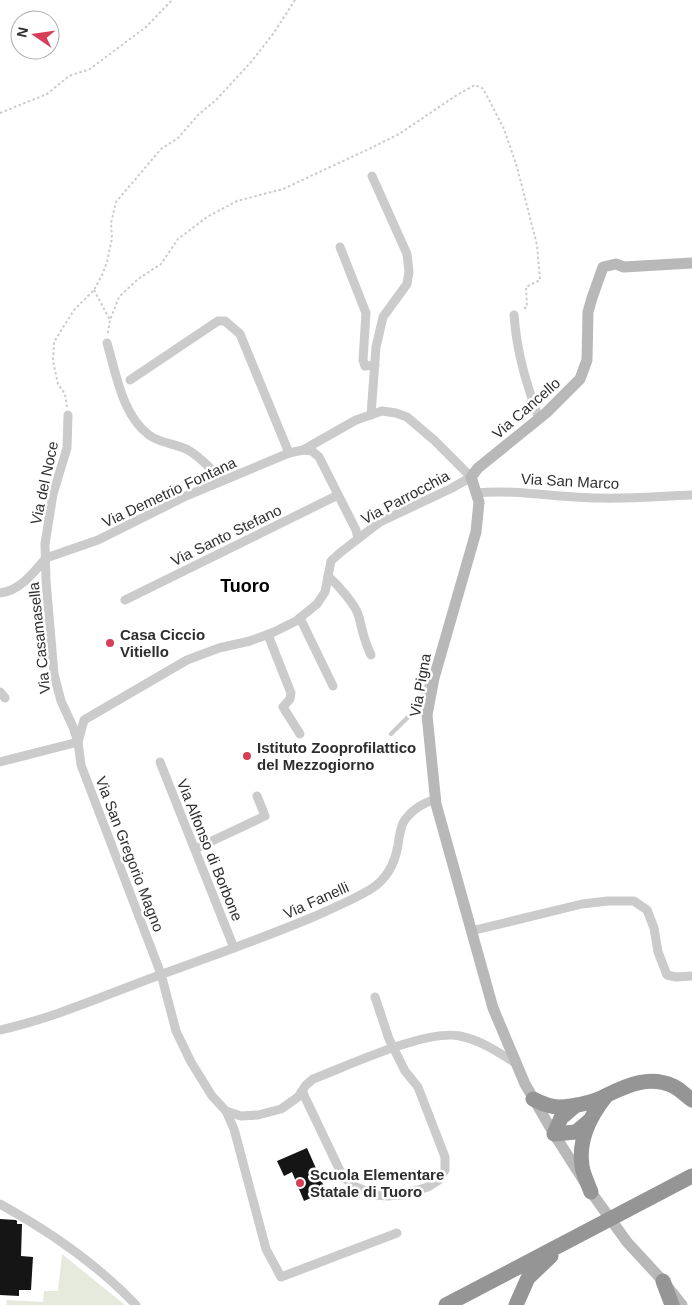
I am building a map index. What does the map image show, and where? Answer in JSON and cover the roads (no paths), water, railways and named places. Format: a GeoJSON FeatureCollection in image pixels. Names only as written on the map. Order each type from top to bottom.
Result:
{"type":"FeatureCollection","features":[{"type":"Feature","properties":{"kind":"highway"},"geometry":{"type":"LineString","coordinates":[[533,1098],[546,1105],[558,1107],[576,1105],[606,1096],[620,1088],[639,1082],[654,1082],[673,1086],[692,1100]]}},
{"type":"Feature","properties":{"kind":"highway"},"geometry":{"type":"LineString","coordinates":[[591,1192],[582,1167],[582,1145],[589,1121],[606,1096]]}},
{"type":"Feature","properties":{"kind":"highway"},"geometry":{"type":"LineString","coordinates":[[576,1105],[561,1118],[554,1134],[576,1132],[589,1121]]}},
{"type":"Feature","properties":{"kind":"highway"},"geometry":{"type":"LineString","coordinates":[[446,1305],[692,1176]]}},
{"type":"Feature","properties":{"kind":"highway"},"geometry":{"type":"LineString","coordinates":[[516,1305],[528,1278],[569,1241]]}},
{"type":"Feature","properties":{"kind":"highway"},"geometry":{"type":"LineString","coordinates":[[663,1281],[672,1305]]}},
{"type":"Feature","properties":{"kind":"street"},"geometry":{"type":"LineString","coordinates":[[371,415],[376,347],[383,317],[407,284],[410,272],[407,254],[372,176]]}},
{"type":"Feature","properties":{"kind":"street"},"geometry":{"type":"LineString","coordinates":[[340,247],[366,313],[365,366],[375,365]]}},
{"type":"Feature","properties":{"kind":"street","name":"Via Cancello"},"geometry":{"type":"LineString","coordinates":[[471,477],[478,468],[567,394],[580,379],[587,360],[588,312],[603,267],[616,264],[624,268],[692,263]]}},
{"type":"Feature","properties":{"kind":"street"},"geometry":{"type":"LineString","coordinates":[[514,315],[515,336],[521,365],[539,419]]}},
{"type":"Feature","properties":{"kind":"street"},"geometry":{"type":"LineString","coordinates":[[130,380],[218,321],[225,321],[240,334],[288,453]]}},
{"type":"Feature","properties":{"kind":"street"},"geometry":{"type":"LineString","coordinates":[[107,342],[126,402],[136,423],[150,436],[188,450],[223,480]]}},
{"type":"Feature","properties":{"kind":"street","name":"Via Demetrio Fontana"},"geometry":{"type":"LineString","coordinates":[[46,558],[98,540],[186,496],[288,453],[303,450],[356,420],[382,411],[407,417],[434,440],[471,477]]}},
{"type":"Feature","properties":{"kind":"street","name":"Via del Noce"},"geometry":{"type":"LineString","coordinates":[[46,558],[45,544],[53,494],[67,448],[68,415]]}},
{"type":"Feature","properties":{"kind":"street"},"geometry":{"type":"LineString","coordinates":[[303,450],[312,451],[319,457],[356,530],[358,538]]}},
{"type":"Feature","properties":{"kind":"street","name":"Via Pigna"},"geometry":{"type":"LineString","coordinates":[[471,477],[479,502],[476,532],[434,678],[427,715],[436,799],[471,931],[494,1008],[516,1063],[533,1098],[591,1192],[627,1242],[682,1305]]}},
{"type":"Feature","properties":{"kind":"street","name":"Via Parrocchia"},"geometry":{"type":"LineString","coordinates":[[78,742],[84,720],[187,660],[219,648],[250,642],[300,618],[317,604],[325,592],[331,561],[358,538],[380,522],[471,477]]}},
{"type":"Feature","properties":{"kind":"street","name":"Via San Marco"},"geometry":{"type":"LineString","coordinates":[[476,493],[514,491],[598,498],[692,495]]}},
{"type":"Feature","properties":{"kind":"street","name":"Via Santo Stefano"},"geometry":{"type":"LineString","coordinates":[[125,600],[338,495]]}},
{"type":"Feature","properties":{"kind":"street"},"geometry":{"type":"LineString","coordinates":[[0,592],[6,592],[17,587],[46,558]]}},
{"type":"Feature","properties":{"kind":"street","name":"Via Casamasella"},"geometry":{"type":"LineString","coordinates":[[46,558],[46,581],[54,674],[61,701],[78,742]]}},
{"type":"Feature","properties":{"kind":"street"},"geometry":{"type":"LineString","coordinates":[[328,576],[342,589],[359,616],[360,626],[371,655]]}},
{"type":"Feature","properties":{"kind":"street"},"geometry":{"type":"LineString","coordinates":[[300,618],[334,686]]}},
{"type":"Feature","properties":{"kind":"street"},"geometry":{"type":"LineString","coordinates":[[268,634],[291,693],[290,699],[283,707],[300,734]]}},
{"type":"Feature","properties":{"kind":"street"},"geometry":{"type":"LineString","coordinates":[[0,762],[78,742]]}},
{"type":"Feature","properties":{"kind":"street","name":"Via San Gregorio Magno"},"geometry":{"type":"LineString","coordinates":[[78,742],[81,765],[161,974],[176,1031],[191,1062],[212,1096],[226,1111],[234,1129],[266,1250],[281,1277],[397,1233]]}},
{"type":"Feature","properties":{"kind":"street","name":"Via Alfonso di Borbone"},"geometry":{"type":"LineString","coordinates":[[160,762],[234,948]]}},
{"type":"Feature","properties":{"kind":"street"},"geometry":{"type":"LineString","coordinates":[[195,849],[265,816],[257,796]]}},
{"type":"Feature","properties":{"kind":"street","name":"Via Fanelli"},"geometry":{"type":"LineString","coordinates":[[0,1030],[66,1010],[285,929],[357,897],[384,879],[392,868],[396,858],[399,834],[404,822],[411,813],[423,803],[436,799]]}},
{"type":"Feature","properties":{"kind":"street"},"geometry":{"type":"LineString","coordinates":[[471,931],[582,904],[634,901],[647,910],[654,928],[658,952],[667,975],[676,977],[692,976]]}},
{"type":"Feature","properties":{"kind":"street"},"geometry":{"type":"LineString","coordinates":[[302,1091],[344,1177],[356,1187],[376,1195],[401,1195],[428,1187],[439,1180],[445,1170],[445,1157],[418,1086],[405,1071],[394,1048],[375,997]]}},
{"type":"Feature","properties":{"kind":"street"},"geometry":{"type":"LineString","coordinates":[[226,1111],[241,1116],[280,1109],[298,1097],[312,1079],[404,1043],[435,1036],[459,1036],[479,1042],[516,1063]]}},
{"type":"Feature","properties":{"kind":"street"},"geometry":{"type":"LineString","coordinates":[[0,1204],[35,1223],[101,1272],[136,1305]]}},
{"type":"Feature","properties":{"kind":"lane"},"geometry":{"type":"LineString","coordinates":[[391,734],[420,705],[440,642],[450,622]]}},
{"type":"Feature","properties":{"kind":"place","name":"Casa Ciccio Vitiello"},"geometry":{"type":"Point","coordinates":[110,643]}},
{"type":"Feature","properties":{"kind":"place","name":"Istituto Zooprofilattico del Mezzogiorno"},"geometry":{"type":"Point","coordinates":[247,756]}},
{"type":"Feature","properties":{"kind":"place","name":"Scuola Elementare Statale di Tuoro"},"geometry":{"type":"Point","coordinates":[300,1183]}},
{"type":"Feature","properties":{"kind":"district","name":"Tuoro"},"geometry":{"type":"Point","coordinates":[245,586]}}]}
